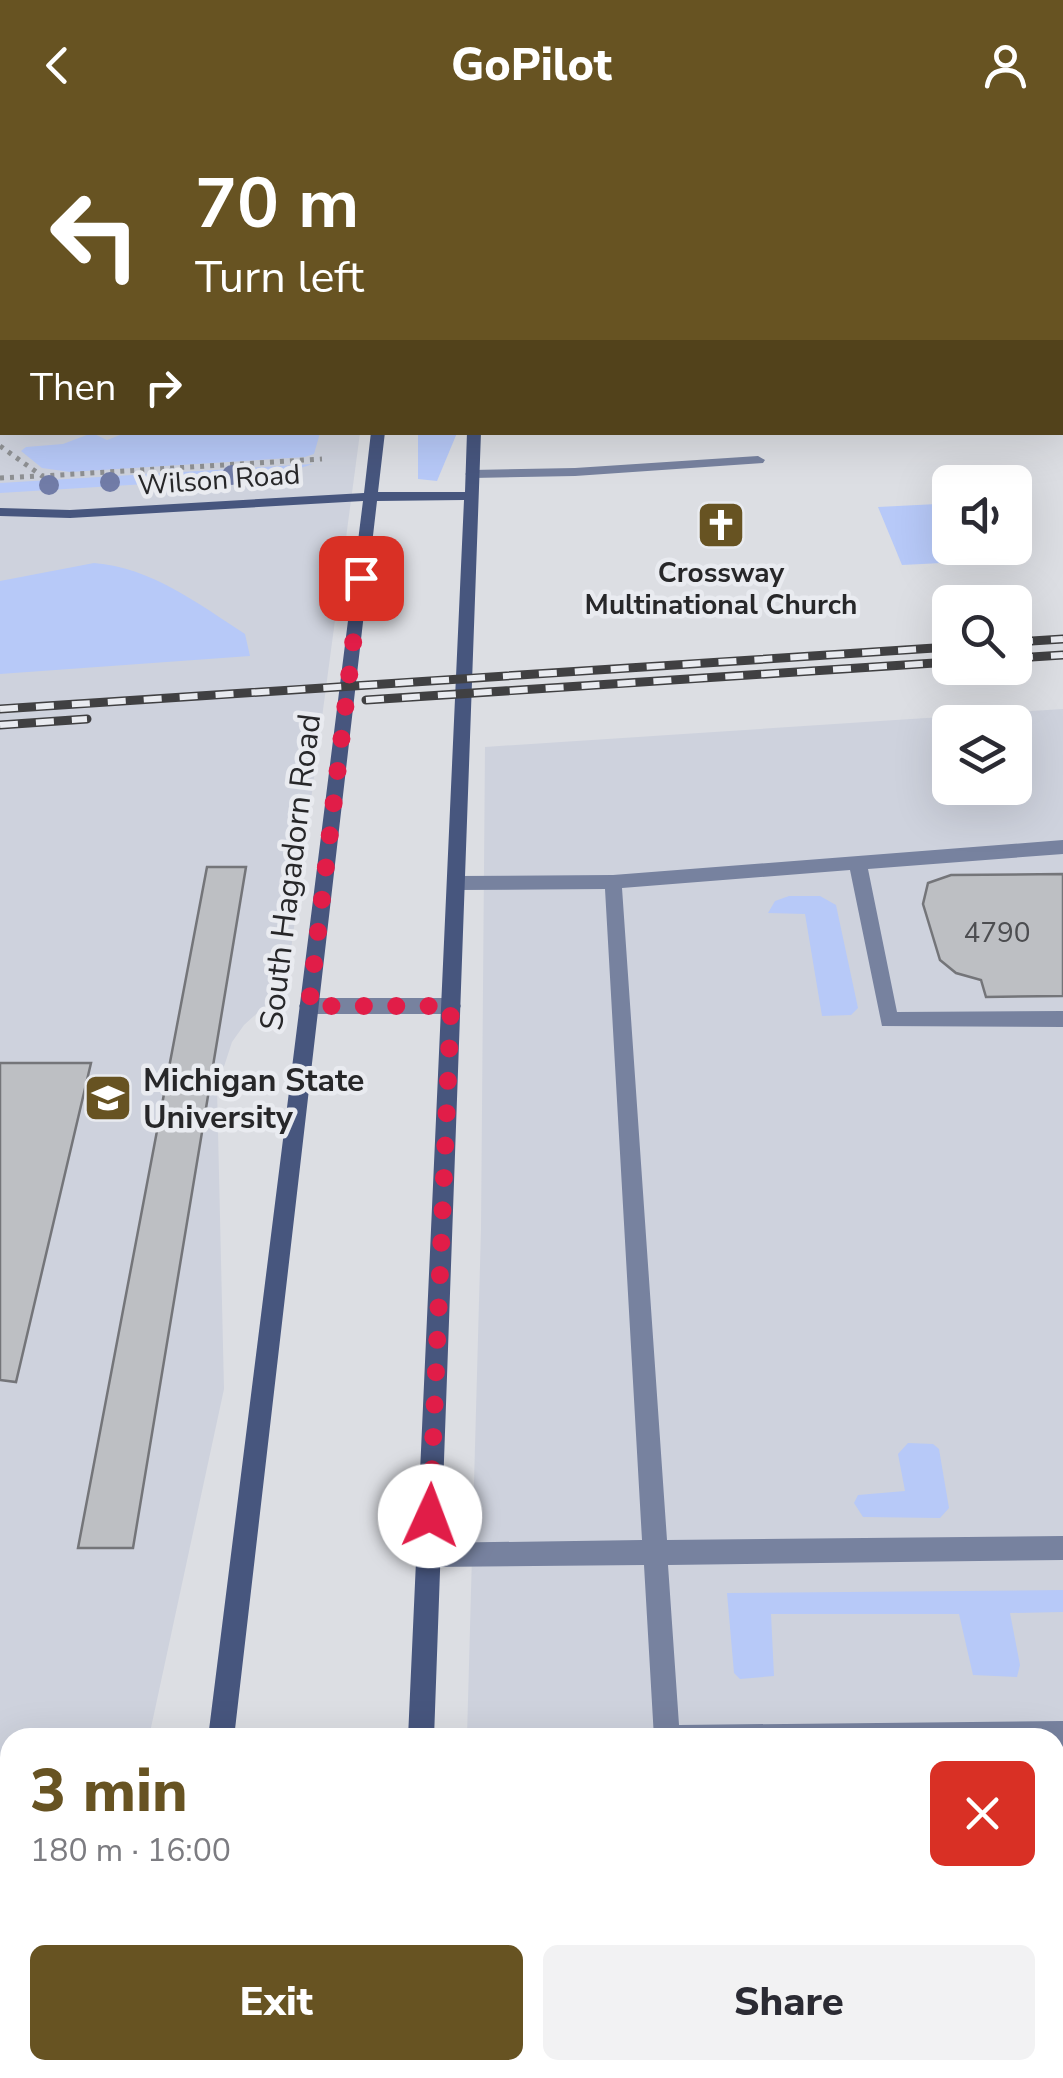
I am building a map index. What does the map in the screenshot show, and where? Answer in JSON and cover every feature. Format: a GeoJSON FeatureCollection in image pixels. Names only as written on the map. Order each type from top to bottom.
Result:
{"type":"FeatureCollection","features":[{"type":"Feature","properties":{"kind":"street","name":"South Hagadorn Road"},"geometry":{"type":"LineString","coordinates":[[221,1728],[378,435]]}},
{"type":"Feature","properties":{"kind":"street"},"geometry":{"type":"LineString","coordinates":[[421,1728],[474,435]]}},
{"type":"Feature","properties":{"kind":"street","name":"Wilson Road"},"geometry":{"type":"LineString","coordinates":[[0,512],[70,514],[371,495],[470,496]]}},
{"type":"Feature","properties":{"kind":"street","name":"Wilson Road"},"geometry":{"type":"LineString","coordinates":[[0,527],[70,514]]}},
{"type":"Feature","properties":{"kind":"lane"},"geometry":{"type":"LineString","coordinates":[[472,474],[575,472],[758,460]]}},
{"type":"Feature","properties":{"kind":"lane"},"geometry":{"type":"LineString","coordinates":[[456,884],[613,882],[1063,848]]}},
{"type":"Feature","properties":{"kind":"lane"},"geometry":{"type":"LineString","coordinates":[[858,864],[889,1020],[1063,1019]]}},
{"type":"Feature","properties":{"kind":"lane"},"geometry":{"type":"LineString","coordinates":[[613,882],[665,1728]]}},
{"type":"Feature","properties":{"kind":"lane"},"geometry":{"type":"LineString","coordinates":[[309,1006],[451,1006]]}},
{"type":"Feature","properties":{"kind":"lane"},"geometry":{"type":"LineString","coordinates":[[428,1555],[1063,1548]]}},
{"type":"Feature","properties":{"kind":"path"},"geometry":{"type":"LineString","coordinates":[[0,446],[42,476]]}},
{"type":"Feature","properties":{"kind":"path"},"geometry":{"type":"LineString","coordinates":[[0,478],[322,459]]}},
{"type":"Feature","properties":{"kind":"shaded area","name":"Michigan State University"},"geometry":{"type":"Polygon","coordinates":[[[0,435],[360,435],[286,987],[244,1025],[232,1042],[217,1088],[224,1389],[151,1728],[0,1728],[0,435]]]}},
{"type":"Feature","properties":{"kind":"shaded area"},"geometry":{"type":"Polygon","coordinates":[[[87,435],[107,440],[120,435],[319,435],[314,454],[305,457],[70,472],[42,468],[21,451],[26,447],[63,444],[87,435]]]}},
{"type":"Feature","properties":{"kind":"shaded area"},"geometry":{"type":"Polygon","coordinates":[[[418,435],[456,435],[437,481],[418,479],[418,435]]]}},
{"type":"Feature","properties":{"kind":"shaded area"},"geometry":{"type":"Polygon","coordinates":[[[313,464],[275,476],[0,493],[0,483],[313,464]]]}},
{"type":"Feature","properties":{"kind":"shaded area"},"geometry":{"type":"Polygon","coordinates":[[[932,504],[932,564],[902,565],[878,507],[932,504]]]}},
{"type":"Feature","properties":{"kind":"shaded area"},"geometry":{"type":"Polygon","coordinates":[[[94,563],[135,572],[192,599],[245,634],[250,656],[0,674],[0,581],[94,563]]]}},
{"type":"Feature","properties":{"kind":"shaded area"},"geometry":{"type":"Polygon","coordinates":[[[1063,709],[1063,1728],[467,1728],[481,1229],[485,747],[932,718],[932,805],[1032,805],[1032,711],[1063,709]]]}},
{"type":"Feature","properties":{"kind":"shaded area"},"geometry":{"type":"Polygon","coordinates":[[[789,896],[820,896],[836,905],[858,1008],[851,1015],[822,1016],[805,914],[768,913],[775,901],[789,896]]]}},
{"type":"Feature","properties":{"kind":"shaded area"},"geometry":{"type":"Polygon","coordinates":[[[908,1443],[933,1444],[939,1449],[949,1508],[940,1518],[863,1517],[854,1503],[858,1495],[905,1491],[898,1454],[908,1443]]]}},
{"type":"Feature","properties":{"kind":"shaded area"},"geometry":{"type":"Polygon","coordinates":[[[1063,1590],[1063,1612],[1010,1613],[1020,1665],[1017,1677],[973,1675],[959,1614],[771,1614],[774,1676],[740,1679],[734,1673],[727,1593],[1063,1590]]]}},
{"type":"Feature","properties":{"kind":"building"},"geometry":{"type":"Polygon","coordinates":[[[207,867],[246,867],[133,1548],[78,1548],[207,867]]]}},
{"type":"Feature","properties":{"kind":"building"},"geometry":{"type":"Polygon","coordinates":[[[1063,874],[1063,996],[986,997],[981,980],[956,973],[940,960],[923,904],[928,883],[951,875],[1063,874]]]}},
{"type":"Feature","properties":{"kind":"building"},"geometry":{"type":"Polygon","coordinates":[[[0,1063],[91,1063],[16,1382],[0,1380],[0,1063]]]}},
{"type":"Feature","properties":{"kind":"railway"},"geometry":{"type":"LineString","coordinates":[[1032,641],[1063,639]]}},
{"type":"Feature","properties":{"kind":"railway"},"geometry":{"type":"LineString","coordinates":[[0,709],[932,648]]}},
{"type":"Feature","properties":{"kind":"railway"},"geometry":{"type":"LineString","coordinates":[[1032,657],[1063,655]]}},
{"type":"Feature","properties":{"kind":"railway"},"geometry":{"type":"LineString","coordinates":[[366,700],[932,663]]}},
{"type":"Feature","properties":{"kind":"railway"},"geometry":{"type":"LineString","coordinates":[[0,725],[87,719]]}},
{"type":"Feature","properties":{"kind":"place","name":"Crossway Multinational Church"},"geometry":{"type":"Point","coordinates":[721,525]}},
{"type":"Feature","properties":{"kind":"place","name":"Michigan State University"},"geometry":{"type":"Point","coordinates":[108,1098]}},
{"type":"Feature","properties":{"kind":"route"},"geometry":{"type":"LineString","coordinates":[[361,578],[309,1006],[451,1006],[430,1516]]}}]}
